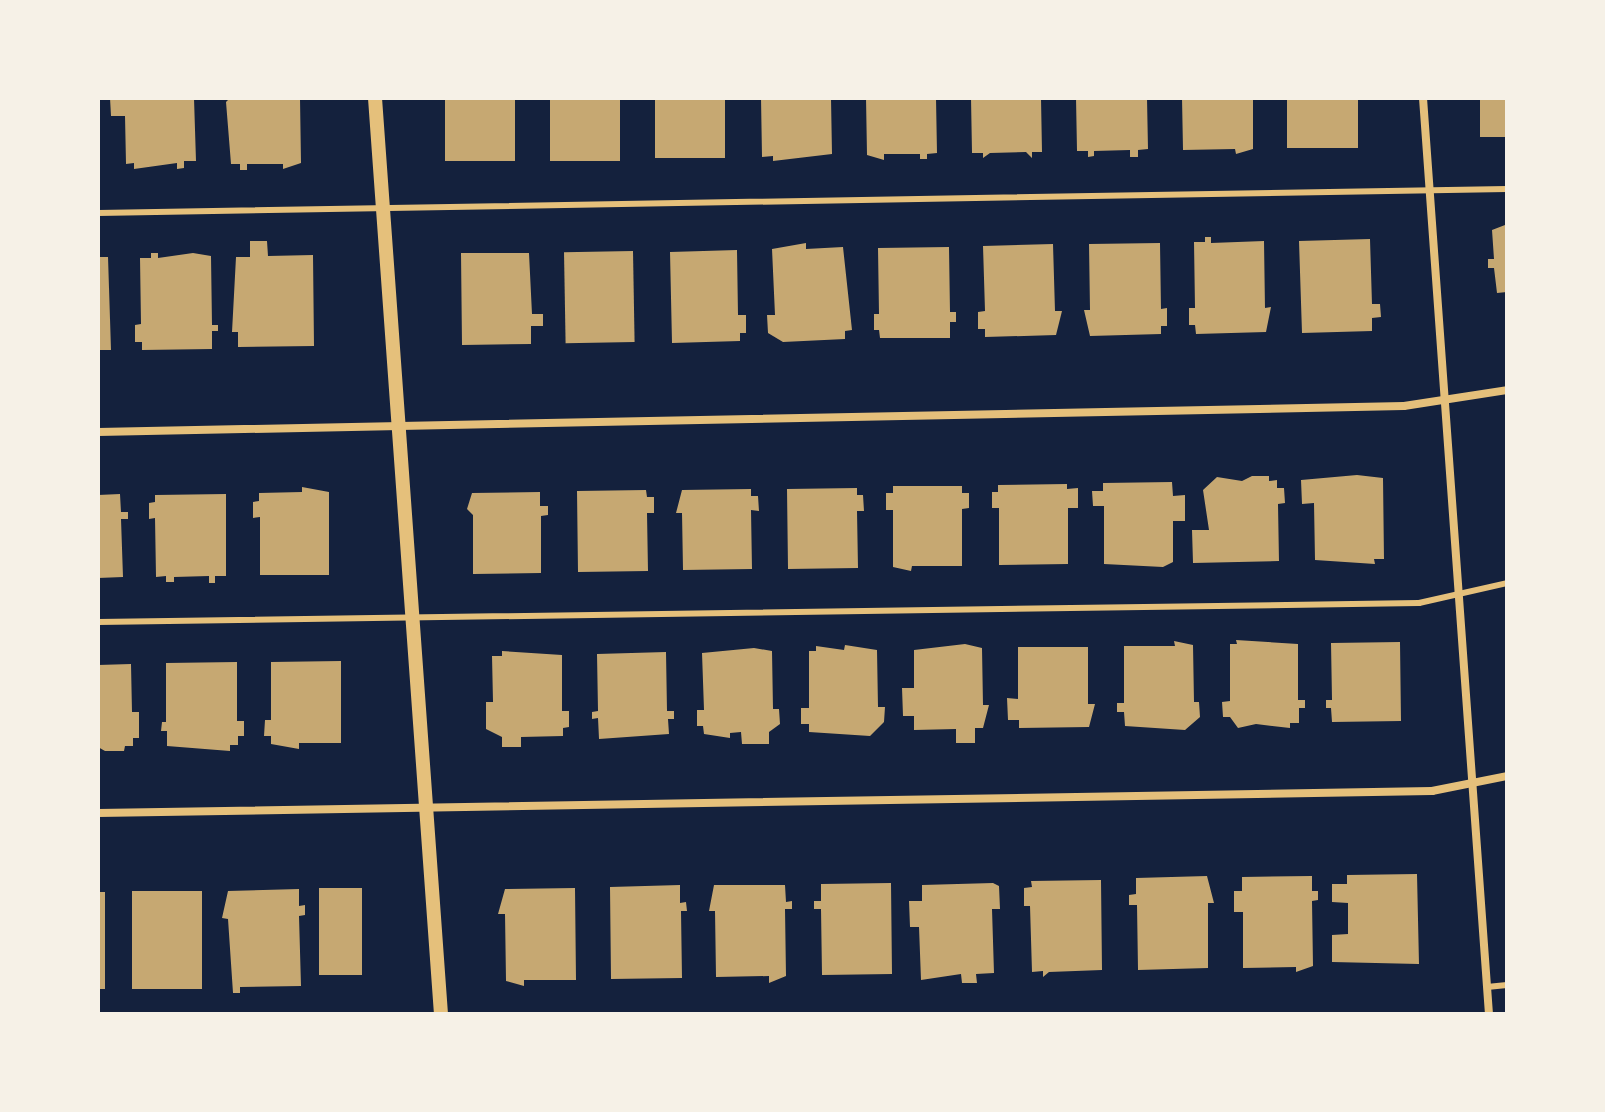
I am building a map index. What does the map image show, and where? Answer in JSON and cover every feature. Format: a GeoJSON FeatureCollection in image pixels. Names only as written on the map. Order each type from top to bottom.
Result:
{"type":"FeatureCollection","features":[{"type":"Feature","properties":{"kind":"street"},"geometry":{"type":"LineString","coordinates":[[375,98],[441,1014]]}},
{"type":"Feature","properties":{"kind":"street"},"geometry":{"type":"LineString","coordinates":[[1423,98],[1489,1014]]}},
{"type":"Feature","properties":{"kind":"street"},"geometry":{"type":"LineString","coordinates":[[98,432],[1444,402],[1507,390]]}},
{"type":"Feature","properties":{"kind":"street"},"geometry":{"type":"LineString","coordinates":[[98,813],[1432,791],[1507,776]]}},
{"type":"Feature","properties":{"kind":"lane"},"geometry":{"type":"LineString","coordinates":[[98,213],[1429,193],[1507,189]]}},
{"type":"Feature","properties":{"kind":"lane"},"geometry":{"type":"LineString","coordinates":[[98,622],[1419,603],[1507,583]]}},
{"type":"Feature","properties":{"kind":"lane"},"geometry":{"type":"LineString","coordinates":[[1487,987],[1507,985]]}},
{"type":"Feature","properties":{"kind":"building"},"geometry":{"type":"Polygon","coordinates":[[[110,98],[194,98],[196,161],[184,161],[184,168],[177,169],[177,163],[134,169],[134,163],[126,164],[125,116],[111,116],[110,98]]]}},
{"type":"Feature","properties":{"kind":"building"},"geometry":{"type":"Polygon","coordinates":[[[230,98],[300,98],[301,163],[283,169],[283,164],[247,164],[247,170],[240,170],[240,164],[231,164],[226,102],[230,98]]]}},
{"type":"Feature","properties":{"kind":"building"},"geometry":{"type":"Polygon","coordinates":[[[445,98],[515,98],[515,161],[445,161],[445,98]]]}},
{"type":"Feature","properties":{"kind":"building"},"geometry":{"type":"Polygon","coordinates":[[[550,98],[620,98],[620,161],[550,161],[550,98]]]}},
{"type":"Feature","properties":{"kind":"building"},"geometry":{"type":"Polygon","coordinates":[[[655,98],[725,98],[725,158],[655,158],[655,98]]]}},
{"type":"Feature","properties":{"kind":"building"},"geometry":{"type":"Polygon","coordinates":[[[761,98],[831,98],[832,154],[773,161],[773,156],[762,157],[761,98]]]}},
{"type":"Feature","properties":{"kind":"building"},"geometry":{"type":"Polygon","coordinates":[[[866,98],[936,98],[937,153],[927,154],[927,159],[920,159],[920,154],[884,154],[884,160],[867,155],[866,98]]]}},
{"type":"Feature","properties":{"kind":"building"},"geometry":{"type":"Polygon","coordinates":[[[971,98],[1041,98],[1042,152],[1032,152],[1032,158],[1026,152],[990,153],[983,158],[983,153],[972,153],[971,98]]]}},
{"type":"Feature","properties":{"kind":"building"},"geometry":{"type":"Polygon","coordinates":[[[1076,98],[1147,98],[1148,149],[1138,150],[1138,157],[1130,157],[1130,150],[1094,151],[1094,156],[1088,157],[1088,151],[1077,151],[1076,98]]]}},
{"type":"Feature","properties":{"kind":"building"},"geometry":{"type":"Polygon","coordinates":[[[1182,98],[1253,98],[1253,149],[1236,154],[1235,149],[1183,150],[1182,98]]]}},
{"type":"Feature","properties":{"kind":"building"},"geometry":{"type":"Polygon","coordinates":[[[1287,98],[1358,98],[1358,148],[1287,148],[1287,98]]]}},
{"type":"Feature","properties":{"kind":"building"},"geometry":{"type":"Polygon","coordinates":[[[1480,98],[1507,98],[1507,137],[1480,137],[1480,98]]]}},
{"type":"Feature","properties":{"kind":"building"},"geometry":{"type":"Polygon","coordinates":[[[1505,225],[1507,292],[1497,293],[1494,268],[1488,268],[1488,259],[1494,259],[1492,230],[1505,225]]]}},
{"type":"Feature","properties":{"kind":"building"},"geometry":{"type":"Polygon","coordinates":[[[1205,237],[1211,237],[1211,243],[1264,241],[1265,308],[1271,307],[1266,332],[1196,334],[1195,325],[1189,325],[1189,308],[1195,308],[1194,242],[1205,242],[1205,237]]]}},
{"type":"Feature","properties":{"kind":"building"},"geometry":{"type":"Polygon","coordinates":[[[1370,239],[1372,304],[1380,304],[1381,317],[1372,318],[1372,331],[1302,333],[1299,241],[1370,239]]]}},
{"type":"Feature","properties":{"kind":"building"},"geometry":{"type":"Polygon","coordinates":[[[250,241],[267,241],[268,256],[313,255],[314,346],[238,347],[238,332],[232,332],[236,257],[250,257],[250,241]]]}},
{"type":"Feature","properties":{"kind":"building"},"geometry":{"type":"Polygon","coordinates":[[[806,243],[806,249],[843,247],[852,330],[845,331],[845,339],[783,342],[768,333],[767,315],[775,315],[772,249],[806,243]]]}},
{"type":"Feature","properties":{"kind":"building"},"geometry":{"type":"Polygon","coordinates":[[[1160,243],[1161,309],[1167,308],[1167,326],[1161,326],[1161,334],[1090,336],[1084,310],[1090,310],[1089,244],[1160,243]]]}},
{"type":"Feature","properties":{"kind":"building"},"geometry":{"type":"Polygon","coordinates":[[[1053,244],[1055,311],[1062,311],[1056,335],[985,337],[985,329],[978,329],[978,312],[985,311],[983,246],[1053,244]]]}},
{"type":"Feature","properties":{"kind":"building"},"geometry":{"type":"Polygon","coordinates":[[[949,247],[950,312],[956,312],[956,322],[950,322],[950,338],[880,338],[879,330],[874,330],[874,314],[879,314],[878,248],[949,247]]]}},
{"type":"Feature","properties":{"kind":"building"},"geometry":{"type":"Polygon","coordinates":[[[737,250],[738,315],[746,315],[746,333],[740,333],[740,341],[672,343],[670,252],[737,250]]]}},
{"type":"Feature","properties":{"kind":"building"},"geometry":{"type":"Polygon","coordinates":[[[633,251],[635,342],[566,343],[564,252],[633,251]]]}},
{"type":"Feature","properties":{"kind":"building"},"geometry":{"type":"Polygon","coordinates":[[[151,253],[158,253],[158,258],[193,253],[211,256],[212,325],[218,325],[218,331],[212,331],[212,349],[142,350],[142,342],[135,342],[135,325],[141,324],[140,258],[151,258],[151,253]]]}},
{"type":"Feature","properties":{"kind":"building"},"geometry":{"type":"Polygon","coordinates":[[[461,253],[529,253],[532,314],[543,314],[543,326],[531,326],[531,344],[462,345],[461,253]]]}},
{"type":"Feature","properties":{"kind":"building"},"geometry":{"type":"Polygon","coordinates":[[[98,257],[108,257],[111,350],[98,350],[98,257]]]}},
{"type":"Feature","properties":{"kind":"building"},"geometry":{"type":"Polygon","coordinates":[[[1357,475],[1383,478],[1384,559],[1374,559],[1375,564],[1315,560],[1314,503],[1302,504],[1301,480],[1357,475]]]}},
{"type":"Feature","properties":{"kind":"building"},"geometry":{"type":"Polygon","coordinates":[[[1252,476],[1269,476],[1269,481],[1277,480],[1277,488],[1284,488],[1285,503],[1278,504],[1279,561],[1193,563],[1192,530],[1209,530],[1203,490],[1217,477],[1242,481],[1252,476]]]}},
{"type":"Feature","properties":{"kind":"building"},"geometry":{"type":"Polygon","coordinates":[[[1172,482],[1173,496],[1185,495],[1185,521],[1173,521],[1173,562],[1163,567],[1104,564],[1104,506],[1093,506],[1092,491],[1103,491],[1103,483],[1172,482]]]}},
{"type":"Feature","properties":{"kind":"building"},"geometry":{"type":"Polygon","coordinates":[[[1067,484],[1067,489],[1078,488],[1078,508],[1068,508],[1068,564],[999,565],[999,508],[992,508],[992,492],[998,492],[998,485],[1067,484]]]}},
{"type":"Feature","properties":{"kind":"building"},"geometry":{"type":"Polygon","coordinates":[[[893,486],[962,486],[962,493],[969,493],[969,508],[962,509],[962,566],[912,566],[911,571],[893,567],[893,510],[886,510],[886,493],[893,493],[893,486]]]}},
{"type":"Feature","properties":{"kind":"building"},"geometry":{"type":"Polygon","coordinates":[[[302,487],[329,492],[329,575],[260,575],[260,517],[253,518],[253,502],[259,501],[259,493],[302,492],[302,487]]]}},
{"type":"Feature","properties":{"kind":"building"},"geometry":{"type":"Polygon","coordinates":[[[857,488],[857,495],[863,495],[864,511],[857,511],[858,568],[788,569],[787,489],[857,488]]]}},
{"type":"Feature","properties":{"kind":"building"},"geometry":{"type":"Polygon","coordinates":[[[751,489],[751,496],[758,496],[759,511],[751,510],[752,569],[683,570],[682,513],[676,513],[682,490],[751,489]]]}},
{"type":"Feature","properties":{"kind":"building"},"geometry":{"type":"Polygon","coordinates":[[[646,490],[647,497],[654,497],[654,513],[647,513],[648,571],[578,572],[577,491],[646,490]]]}},
{"type":"Feature","properties":{"kind":"building"},"geometry":{"type":"Polygon","coordinates":[[[540,492],[540,506],[548,506],[548,515],[541,516],[541,573],[473,574],[473,515],[467,509],[472,493],[540,492]]]}},
{"type":"Feature","properties":{"kind":"building"},"geometry":{"type":"Polygon","coordinates":[[[120,494],[121,512],[128,512],[128,519],[121,519],[123,577],[98,578],[98,495],[120,494]]]}},
{"type":"Feature","properties":{"kind":"building"},"geometry":{"type":"Polygon","coordinates":[[[226,494],[226,576],[215,576],[215,583],[209,583],[209,576],[174,577],[174,582],[166,582],[166,576],[156,577],[155,518],[149,519],[149,503],[155,502],[155,495],[226,494]]]}},
{"type":"Feature","properties":{"kind":"building"},"geometry":{"type":"Polygon","coordinates":[[[1236,640],[1298,644],[1298,700],[1305,700],[1305,708],[1299,708],[1299,723],[1290,723],[1290,728],[1256,724],[1238,728],[1230,717],[1223,717],[1222,702],[1230,701],[1230,644],[1237,644],[1236,640]]]}},
{"type":"Feature","properties":{"kind":"building"},"geometry":{"type":"Polygon","coordinates":[[[1174,641],[1193,645],[1194,702],[1199,702],[1200,717],[1185,730],[1125,726],[1124,712],[1117,712],[1117,703],[1124,703],[1124,646],[1175,646],[1174,641]]]}},
{"type":"Feature","properties":{"kind":"building"},"geometry":{"type":"Polygon","coordinates":[[[1400,642],[1401,721],[1332,722],[1331,708],[1326,708],[1326,700],[1332,700],[1331,643],[1400,642]]]}},
{"type":"Feature","properties":{"kind":"building"},"geometry":{"type":"Polygon","coordinates":[[[965,644],[982,648],[983,705],[989,705],[983,728],[975,728],[975,743],[956,743],[956,729],[914,730],[914,716],[903,716],[902,688],[914,688],[914,650],[965,644]]]}},
{"type":"Feature","properties":{"kind":"building"},"geometry":{"type":"Polygon","coordinates":[[[845,645],[877,650],[878,707],[885,707],[884,722],[870,736],[809,732],[809,724],[801,724],[801,708],[809,708],[809,651],[816,651],[816,646],[844,650],[845,645]]]}},
{"type":"Feature","properties":{"kind":"building"},"geometry":{"type":"Polygon","coordinates":[[[1018,647],[1088,647],[1088,704],[1095,704],[1089,727],[1019,728],[1019,720],[1008,720],[1007,698],[1018,699],[1018,647]]]}},
{"type":"Feature","properties":{"kind":"building"},"geometry":{"type":"Polygon","coordinates":[[[754,648],[772,651],[773,709],[779,709],[780,724],[769,732],[769,744],[742,744],[741,732],[730,733],[730,738],[704,734],[703,726],[697,726],[697,710],[704,710],[702,653],[754,648]]]}},
{"type":"Feature","properties":{"kind":"building"},"geometry":{"type":"Polygon","coordinates":[[[502,651],[562,655],[562,711],[569,711],[569,727],[563,728],[563,736],[521,737],[521,747],[502,747],[502,737],[486,729],[486,702],[493,702],[492,656],[502,656],[502,651]]]}},
{"type":"Feature","properties":{"kind":"building"},"geometry":{"type":"Polygon","coordinates":[[[666,652],[667,711],[674,711],[674,719],[668,719],[669,734],[599,739],[598,718],[592,719],[592,712],[598,711],[597,654],[666,652]]]}},
{"type":"Feature","properties":{"kind":"building"},"geometry":{"type":"Polygon","coordinates":[[[341,661],[341,743],[299,743],[299,749],[271,744],[271,736],[264,736],[265,720],[271,720],[271,662],[341,661]]]}},
{"type":"Feature","properties":{"kind":"building"},"geometry":{"type":"Polygon","coordinates":[[[237,662],[237,721],[244,721],[244,736],[238,736],[238,745],[230,745],[230,751],[167,746],[167,731],[161,731],[162,722],[166,722],[166,663],[237,662]]]}},
{"type":"Feature","properties":{"kind":"building"},"geometry":{"type":"Polygon","coordinates":[[[131,664],[132,712],[139,712],[139,738],[133,738],[133,746],[125,746],[124,751],[105,751],[98,747],[98,665],[131,664]]]}},
{"type":"Feature","properties":{"kind":"building"},"geometry":{"type":"Polygon","coordinates":[[[1417,874],[1419,964],[1332,962],[1332,935],[1348,934],[1348,903],[1332,902],[1332,884],[1347,884],[1347,875],[1417,874]]]}},
{"type":"Feature","properties":{"kind":"building"},"geometry":{"type":"Polygon","coordinates":[[[1207,876],[1214,903],[1208,903],[1208,968],[1138,970],[1137,905],[1129,905],[1129,895],[1136,894],[1136,878],[1207,876]]]}},
{"type":"Feature","properties":{"kind":"building"},"geometry":{"type":"Polygon","coordinates":[[[1312,876],[1312,891],[1318,891],[1318,900],[1312,901],[1313,966],[1296,972],[1296,967],[1243,968],[1243,912],[1234,912],[1234,891],[1242,891],[1242,877],[1312,876]]]}},
{"type":"Feature","properties":{"kind":"building"},"geometry":{"type":"Polygon","coordinates":[[[1101,880],[1102,970],[1049,972],[1043,977],[1043,971],[1032,972],[1030,906],[1024,906],[1024,888],[1032,887],[1031,881],[1101,880]]]}},
{"type":"Feature","properties":{"kind":"building"},"geometry":{"type":"Polygon","coordinates":[[[891,883],[892,974],[822,975],[821,909],[814,909],[814,901],[821,901],[821,884],[891,883]]]}},
{"type":"Feature","properties":{"kind":"building"},"geometry":{"type":"Polygon","coordinates":[[[993,883],[999,886],[1000,909],[992,909],[994,973],[976,974],[977,983],[962,983],[961,974],[921,980],[919,927],[910,927],[909,901],[922,901],[922,885],[993,883]]]}},
{"type":"Feature","properties":{"kind":"building"},"geometry":{"type":"Polygon","coordinates":[[[680,885],[680,903],[686,902],[687,911],[681,911],[682,978],[611,979],[610,887],[680,885]]]}},
{"type":"Feature","properties":{"kind":"building"},"geometry":{"type":"Polygon","coordinates":[[[714,885],[785,885],[786,902],[792,901],[792,909],[785,909],[786,976],[769,983],[769,976],[716,977],[715,911],[709,911],[714,885]]]}},
{"type":"Feature","properties":{"kind":"building"},"geometry":{"type":"Polygon","coordinates":[[[319,888],[362,888],[362,975],[319,975],[319,888]]]}},
{"type":"Feature","properties":{"kind":"building"},"geometry":{"type":"Polygon","coordinates":[[[575,888],[576,980],[524,980],[524,986],[506,981],[505,914],[498,914],[505,889],[575,888]]]}},
{"type":"Feature","properties":{"kind":"building"},"geometry":{"type":"Polygon","coordinates":[[[299,889],[299,906],[305,905],[305,915],[299,916],[301,986],[240,987],[240,993],[233,993],[228,919],[222,918],[228,891],[299,889]]]}},
{"type":"Feature","properties":{"kind":"building"},"geometry":{"type":"Polygon","coordinates":[[[132,891],[202,891],[202,989],[132,989],[132,891]]]}},
{"type":"Feature","properties":{"kind":"building"},"geometry":{"type":"Polygon","coordinates":[[[98,892],[105,892],[105,989],[98,989],[98,892]]]}}]}
